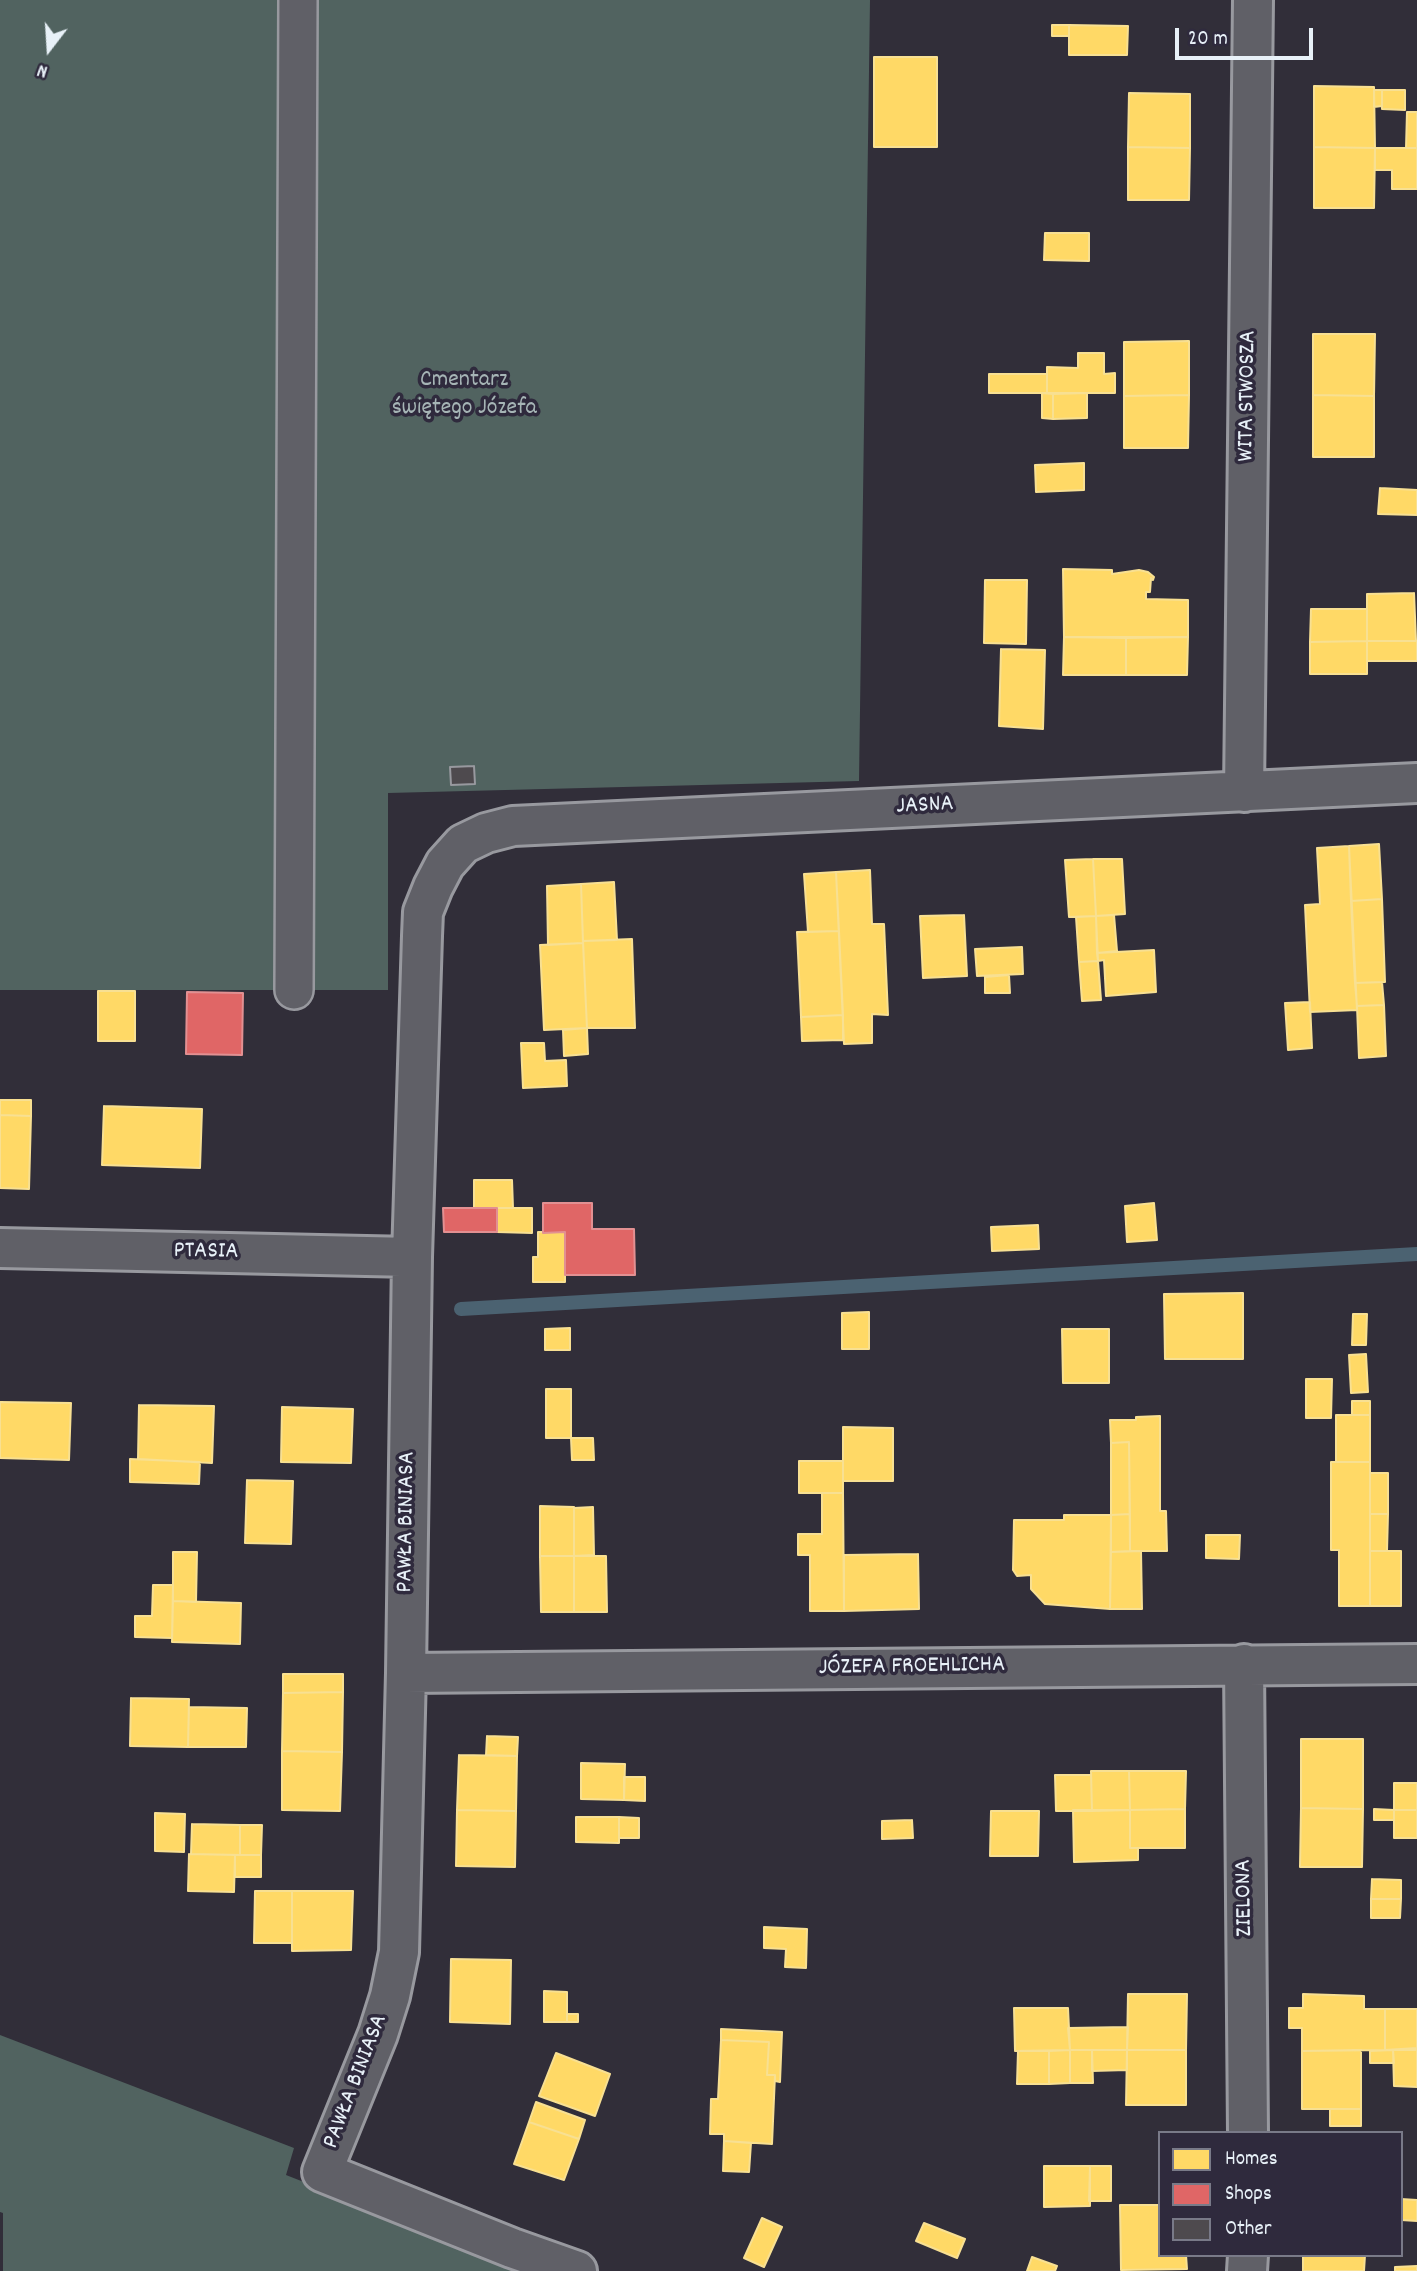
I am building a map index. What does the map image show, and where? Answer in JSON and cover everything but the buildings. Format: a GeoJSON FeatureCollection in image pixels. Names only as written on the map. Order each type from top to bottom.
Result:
{"type":"FeatureCollection","features":[{"type":"Feature","properties":{"kind":"street"},"geometry":{"type":"LineString","coordinates":[[294,990],[298,0]]}},
{"type":"Feature","properties":{"kind":"street","name":"WITA STWOSZA"},"geometry":{"type":"LineString","coordinates":[[1244,792],[1253,0]]}},
{"type":"Feature","properties":{"kind":"street","name":"JASNA"},"geometry":{"type":"LineString","coordinates":[[445,864],[463,844],[486,833],[513,827],[1417,783]]}},
{"type":"Feature","properties":{"kind":"street","name":"PAWŁA BINIASA"},"geometry":{"type":"LineString","coordinates":[[445,864],[423,912],[412,1257],[399,1952],[390,1996],[378,2034],[322,2172],[577,2271]]}},
{"type":"Feature","properties":{"kind":"street","name":"PTASIA"},"geometry":{"type":"LineString","coordinates":[[0,1248],[412,1257]]}},
{"type":"Feature","properties":{"kind":"street","name":"ZIELONA"},"geometry":{"type":"LineString","coordinates":[[1244,1664],[1248,2131]]}},
{"type":"Feature","properties":{"kind":"street","name":"JÓZEFA FROEHLICHA"},"geometry":{"type":"LineString","coordinates":[[406,1673],[1417,1664]]}},
{"type":"Feature","properties":{"kind":"green space","name":"Cmentarz świętego Józefa"},"geometry":{"type":"Polygon","coordinates":[[[0,0],[870,0],[859,781],[388,793],[388,990],[0,990],[0,0]]]}},
{"type":"Feature","properties":{"kind":"green space"},"geometry":{"type":"Polygon","coordinates":[[[0,2035],[294,2148],[286,2175],[530,2271],[3,2271],[3,2213],[0,2212],[0,2035]]]}},
{"type":"Feature","properties":{"kind":"waterway"},"geometry":{"type":"LineString","coordinates":[[461,1309],[1417,1254]]}}]}
